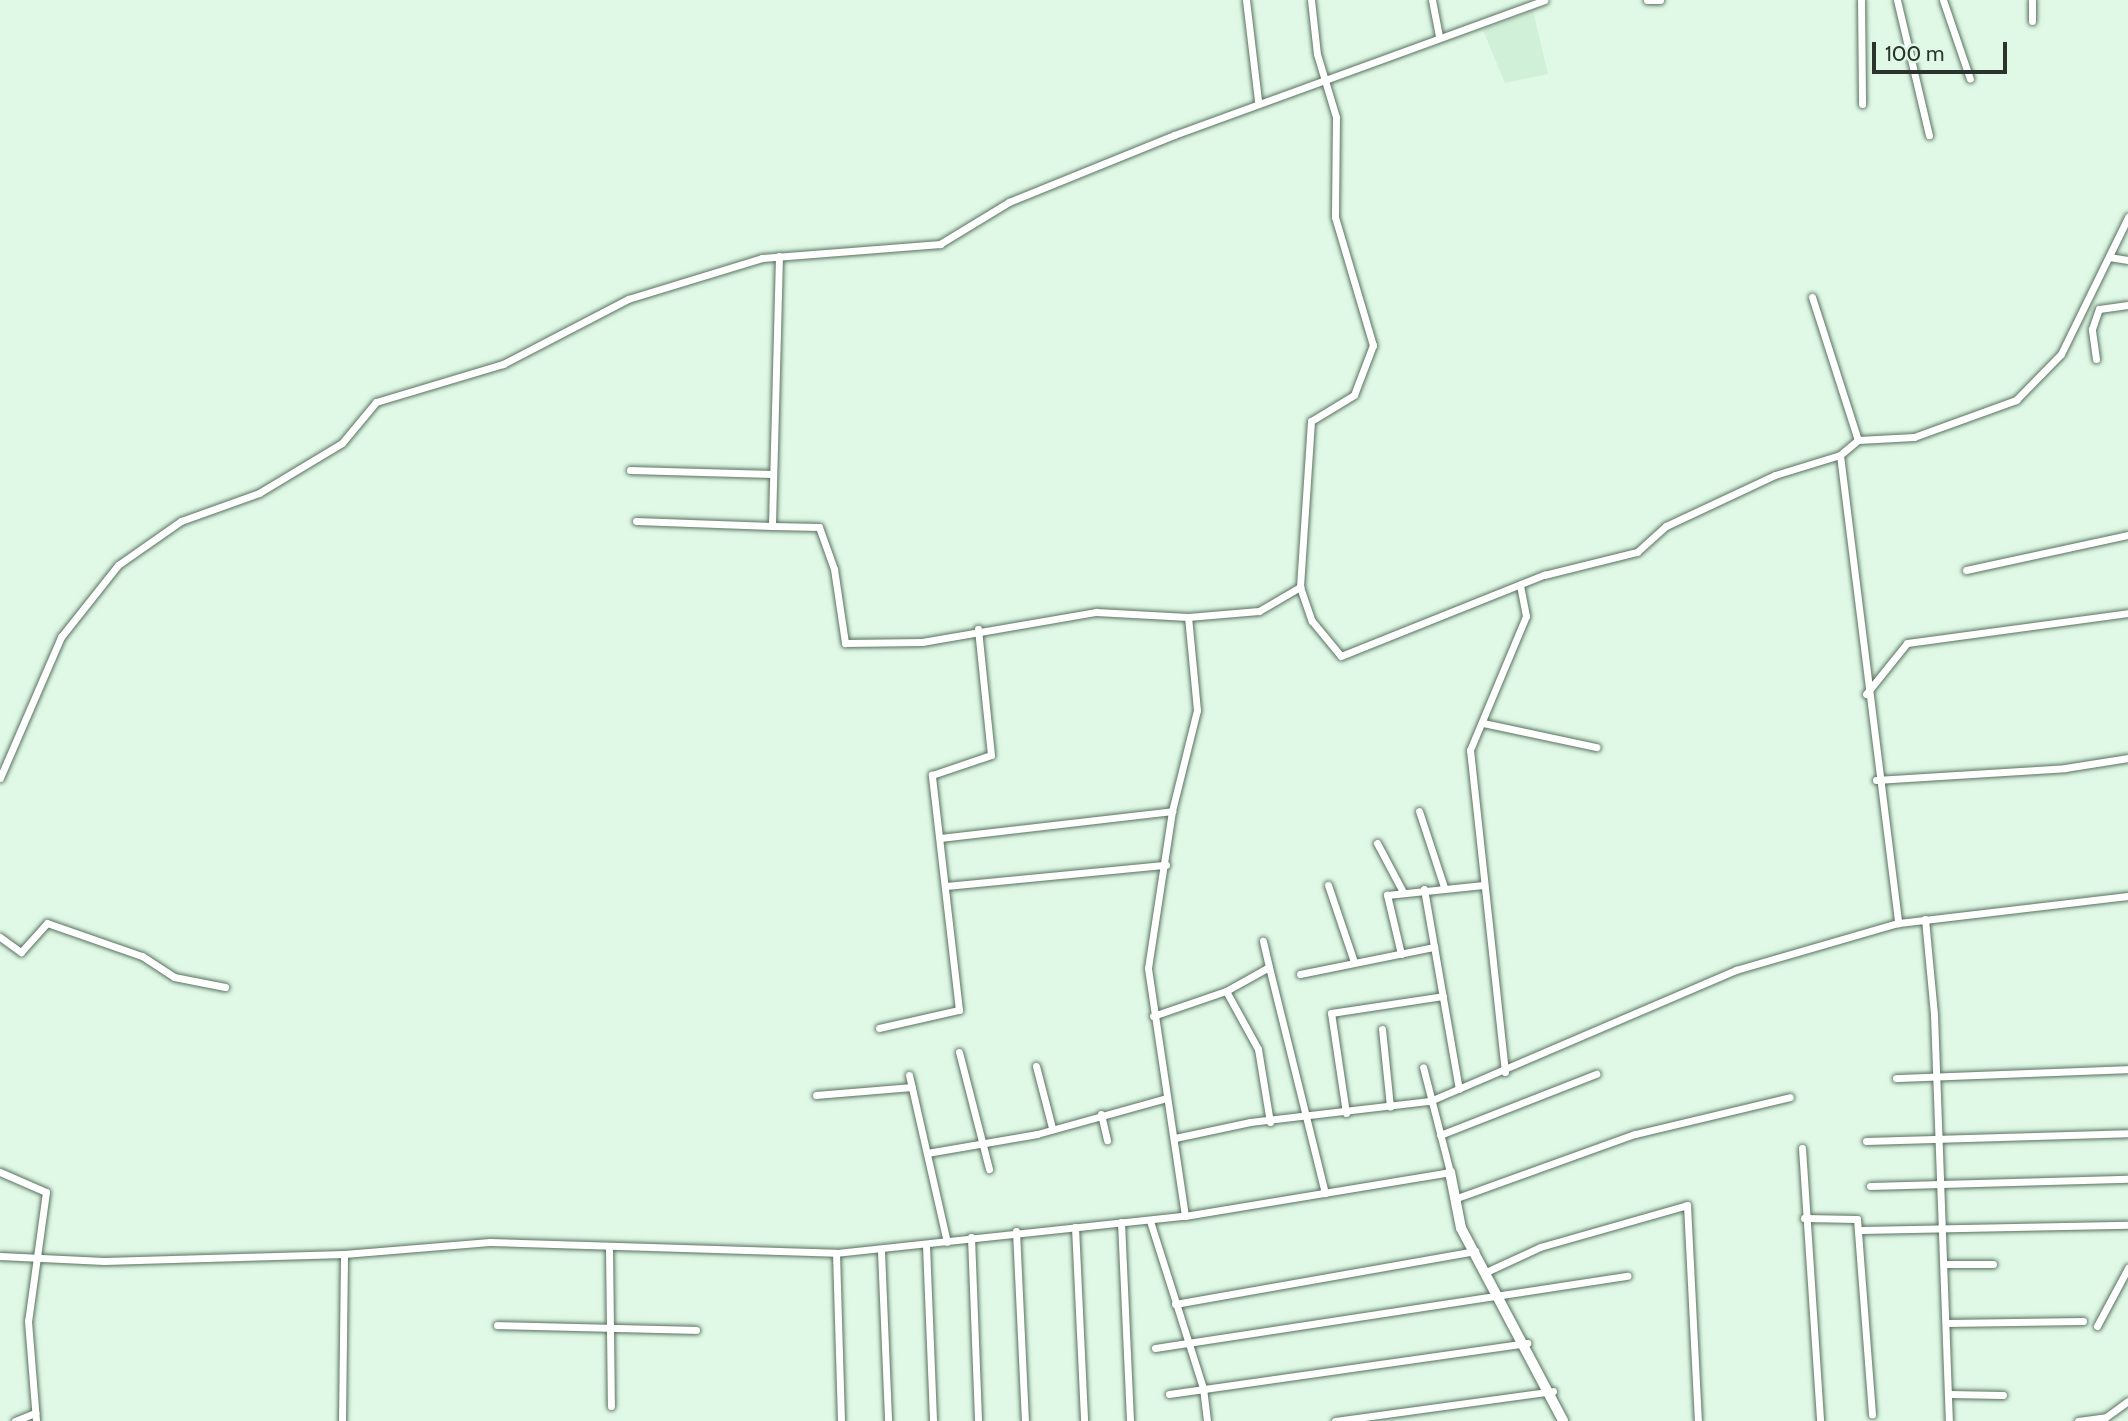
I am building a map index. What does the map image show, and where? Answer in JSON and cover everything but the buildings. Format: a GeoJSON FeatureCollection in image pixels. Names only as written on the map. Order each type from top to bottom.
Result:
{"type":"FeatureCollection","features":[{"type":"Feature","properties":{"kind":"street"},"geometry":{"type":"LineString","coordinates":[[1246,0],[1258,101]]}},
{"type":"Feature","properties":{"kind":"street"},"geometry":{"type":"LineString","coordinates":[[1311,0],[1325,79],[1336,117],[1335,217],[1373,345],[1354,396],[1311,421],[1300,587],[1312,621],[1341,656],[1520,585],[1637,552],[1666,526],[1775,475],[1840,455],[1858,440],[1914,436],[2016,400],[2061,354],[2128,217]]}},
{"type":"Feature","properties":{"kind":"street"},"geometry":{"type":"LineString","coordinates":[[1432,0],[1439,36]]}},
{"type":"Feature","properties":{"kind":"street"},"geometry":{"type":"LineString","coordinates":[[0,778],[61,637],[118,565],[181,521],[259,493],[342,443],[376,402],[503,364],[628,299],[779,256],[940,244],[1009,202],[1258,101],[1544,0]]}},
{"type":"Feature","properties":{"kind":"street"},"geometry":{"type":"LineString","coordinates":[[1647,0],[1660,0]]}},
{"type":"Feature","properties":{"kind":"street"},"geometry":{"type":"LineString","coordinates":[[1861,0],[1862,104]]}},
{"type":"Feature","properties":{"kind":"street"},"geometry":{"type":"LineString","coordinates":[[1897,0],[1929,135]]}},
{"type":"Feature","properties":{"kind":"street"},"geometry":{"type":"LineString","coordinates":[[1944,0],[1970,79]]}},
{"type":"Feature","properties":{"kind":"street"},"geometry":{"type":"LineString","coordinates":[[2032,0],[2032,21]]}},
{"type":"Feature","properties":{"kind":"street"},"geometry":{"type":"LineString","coordinates":[[772,526],[779,256]]}},
{"type":"Feature","properties":{"kind":"street"},"geometry":{"type":"LineString","coordinates":[[2109,257],[2128,260]]}},
{"type":"Feature","properties":{"kind":"street"},"geometry":{"type":"LineString","coordinates":[[1812,297],[1858,440]]}},
{"type":"Feature","properties":{"kind":"street"},"geometry":{"type":"LineString","coordinates":[[2096,359],[2092,329],[2099,309],[2128,305]]}},
{"type":"Feature","properties":{"kind":"street"},"geometry":{"type":"LineString","coordinates":[[1840,455],[1866,694],[1898,923]]}},
{"type":"Feature","properties":{"kind":"street"},"geometry":{"type":"LineString","coordinates":[[630,470],[772,474]]}},
{"type":"Feature","properties":{"kind":"street"},"geometry":{"type":"LineString","coordinates":[[636,521],[819,527],[834,569],[845,643],[922,642],[978,629],[1096,612],[1188,617],[1259,611],[1300,587]]}},
{"type":"Feature","properties":{"kind":"street"},"geometry":{"type":"LineString","coordinates":[[1966,570],[2128,535]]}},
{"type":"Feature","properties":{"kind":"street"},"geometry":{"type":"LineString","coordinates":[[1505,1072],[1470,759],[1526,616],[1520,585]]}},
{"type":"Feature","properties":{"kind":"street"},"geometry":{"type":"LineString","coordinates":[[1866,694],[1907,643],[2128,612]]}},
{"type":"Feature","properties":{"kind":"street"},"geometry":{"type":"LineString","coordinates":[[1185,1216],[1175,1138],[1153,1016],[1148,968],[1166,865],[1172,811],[1197,710],[1188,617]]}},
{"type":"Feature","properties":{"kind":"street"},"geometry":{"type":"LineString","coordinates":[[879,1028],[959,1010],[933,771],[991,755],[978,629]]}},
{"type":"Feature","properties":{"kind":"street"},"geometry":{"type":"LineString","coordinates":[[1483,723],[1596,747]]}},
{"type":"Feature","properties":{"kind":"street"},"geometry":{"type":"LineString","coordinates":[[1877,780],[2065,768],[2128,758]]}},
{"type":"Feature","properties":{"kind":"street"},"geometry":{"type":"LineString","coordinates":[[940,838],[1172,811]]}},
{"type":"Feature","properties":{"kind":"street"},"geometry":{"type":"LineString","coordinates":[[1419,811],[1444,887]]}},
{"type":"Feature","properties":{"kind":"street"},"geometry":{"type":"LineString","coordinates":[[1377,844],[1403,892]]}},
{"type":"Feature","properties":{"kind":"street"},"geometry":{"type":"LineString","coordinates":[[946,886],[1166,865]]}},
{"type":"Feature","properties":{"kind":"street"},"geometry":{"type":"LineString","coordinates":[[1328,884],[1354,962]]}},
{"type":"Feature","properties":{"kind":"street"},"geometry":{"type":"LineString","coordinates":[[1401,954],[1385,899],[1403,892],[1424,889],[1483,885]]}},
{"type":"Feature","properties":{"kind":"street"},"geometry":{"type":"LineString","coordinates":[[1424,889],[1459,1089]]}},
{"type":"Feature","properties":{"kind":"street"},"geometry":{"type":"LineString","coordinates":[[1175,1138],[1270,1122],[1430,1101],[1505,1072],[1619,1016],[1736,970],[1898,923],[2128,896]]}},
{"type":"Feature","properties":{"kind":"street"},"geometry":{"type":"LineString","coordinates":[[1925,919],[1937,1079],[1939,1188],[1950,1421]]}},
{"type":"Feature","properties":{"kind":"street"},"geometry":{"type":"LineString","coordinates":[[0,937],[21,952],[47,923],[142,956],[174,977],[225,987]]}},
{"type":"Feature","properties":{"kind":"street"},"geometry":{"type":"LineString","coordinates":[[1263,941],[1325,1193]]}},
{"type":"Feature","properties":{"kind":"street"},"geometry":{"type":"LineString","coordinates":[[1300,974],[1434,947]]}},
{"type":"Feature","properties":{"kind":"street"},"geometry":{"type":"LineString","coordinates":[[1153,1016],[1226,990],[1269,967]]}},
{"type":"Feature","properties":{"kind":"street"},"geometry":{"type":"LineString","coordinates":[[1226,990],[1258,1049],[1270,1122]]}},
{"type":"Feature","properties":{"kind":"street"},"geometry":{"type":"LineString","coordinates":[[1346,1113],[1331,1013],[1443,996]]}},
{"type":"Feature","properties":{"kind":"street"},"geometry":{"type":"LineString","coordinates":[[1382,1029],[1390,1107]]}},
{"type":"Feature","properties":{"kind":"street"},"geometry":{"type":"LineString","coordinates":[[959,1052],[989,1169]]}},
{"type":"Feature","properties":{"kind":"street"},"geometry":{"type":"LineString","coordinates":[[1036,1066],[1052,1128]]}},
{"type":"Feature","properties":{"kind":"street"},"geometry":{"type":"LineString","coordinates":[[1423,1067],[1450,1172],[1454,1199],[1475,1251],[1553,1391],[1563,1421]]}},
{"type":"Feature","properties":{"kind":"street"},"geometry":{"type":"LineString","coordinates":[[1896,1078],[1937,1079],[2128,1069]]}},
{"type":"Feature","properties":{"kind":"street"},"geometry":{"type":"LineString","coordinates":[[1440,1135],[1596,1074]]}},
{"type":"Feature","properties":{"kind":"street"},"geometry":{"type":"LineString","coordinates":[[909,1075],[947,1242]]}},
{"type":"Feature","properties":{"kind":"street"},"geometry":{"type":"LineString","coordinates":[[816,1096],[912,1087]]}},
{"type":"Feature","properties":{"kind":"street"},"geometry":{"type":"LineString","coordinates":[[1454,1199],[1635,1134],[1790,1097]]}},
{"type":"Feature","properties":{"kind":"street"},"geometry":{"type":"LineString","coordinates":[[927,1153],[1052,1128],[1167,1098]]}},
{"type":"Feature","properties":{"kind":"street"},"geometry":{"type":"LineString","coordinates":[[1101,1114],[1107,1140]]}},
{"type":"Feature","properties":{"kind":"street"},"geometry":{"type":"LineString","coordinates":[[1866,1141],[2128,1133]]}},
{"type":"Feature","properties":{"kind":"street"},"geometry":{"type":"LineString","coordinates":[[1802,1148],[1804,1218],[1820,1421]]}},
{"type":"Feature","properties":{"kind":"street"},"geometry":{"type":"LineString","coordinates":[[0,1172],[46,1192],[28,1321],[36,1417],[15,1421]]}},
{"type":"Feature","properties":{"kind":"street"},"geometry":{"type":"LineString","coordinates":[[0,1256],[35,1258],[344,1254],[490,1242],[609,1248],[836,1253],[881,1251],[1016,1231],[1150,1221],[1450,1172]]}},
{"type":"Feature","properties":{"kind":"street"},"geometry":{"type":"LineString","coordinates":[[1870,1186],[1939,1188],[2128,1179]]}},
{"type":"Feature","properties":{"kind":"street"},"geometry":{"type":"LineString","coordinates":[[1486,1272],[1540,1247],[1687,1205],[1698,1421]]}},
{"type":"Feature","properties":{"kind":"street"},"geometry":{"type":"LineString","coordinates":[[1804,1218],[1853,1216],[1861,1230],[1872,1415]]}},
{"type":"Feature","properties":{"kind":"street"},"geometry":{"type":"LineString","coordinates":[[1150,1221],[1175,1304],[1190,1342],[1203,1388],[1207,1421]]}},
{"type":"Feature","properties":{"kind":"street"},"geometry":{"type":"LineString","coordinates":[[1121,1222],[1130,1421]]}},
{"type":"Feature","properties":{"kind":"street"},"geometry":{"type":"LineString","coordinates":[[1861,1230],[1942,1225],[2128,1225]]}},
{"type":"Feature","properties":{"kind":"street"},"geometry":{"type":"LineString","coordinates":[[1075,1227],[1084,1421]]}},
{"type":"Feature","properties":{"kind":"street"},"geometry":{"type":"LineString","coordinates":[[1016,1231],[1025,1421]]}},
{"type":"Feature","properties":{"kind":"street"},"geometry":{"type":"LineString","coordinates":[[971,1237],[978,1421]]}},
{"type":"Feature","properties":{"kind":"street"},"geometry":{"type":"LineString","coordinates":[[926,1245],[933,1421]]}},
{"type":"Feature","properties":{"kind":"street"},"geometry":{"type":"LineString","coordinates":[[609,1248],[611,1406]]}},
{"type":"Feature","properties":{"kind":"street"},"geometry":{"type":"LineString","coordinates":[[881,1251],[888,1421]]}},
{"type":"Feature","properties":{"kind":"street"},"geometry":{"type":"LineString","coordinates":[[1175,1304],[1475,1251]]}},
{"type":"Feature","properties":{"kind":"street"},"geometry":{"type":"LineString","coordinates":[[836,1253],[841,1421]]}},
{"type":"Feature","properties":{"kind":"street"},"geometry":{"type":"LineString","coordinates":[[342,1421],[344,1254]]}},
{"type":"Feature","properties":{"kind":"street"},"geometry":{"type":"LineString","coordinates":[[1944,1264],[1993,1264]]}},
{"type":"Feature","properties":{"kind":"street"},"geometry":{"type":"LineString","coordinates":[[2097,1326],[2124,1282],[2128,1268]]}},
{"type":"Feature","properties":{"kind":"street"},"geometry":{"type":"LineString","coordinates":[[1155,1348],[1502,1298],[1628,1276]]}},
{"type":"Feature","properties":{"kind":"street"},"geometry":{"type":"LineString","coordinates":[[1946,1323],[2083,1321]]}},
{"type":"Feature","properties":{"kind":"street"},"geometry":{"type":"LineString","coordinates":[[498,1325],[696,1330]]}},
{"type":"Feature","properties":{"kind":"street"},"geometry":{"type":"LineString","coordinates":[[1169,1394],[1527,1343]]}},
{"type":"Feature","properties":{"kind":"street"},"geometry":{"type":"LineString","coordinates":[[1335,1421],[1553,1391]]}},
{"type":"Feature","properties":{"kind":"street"},"geometry":{"type":"LineString","coordinates":[[1949,1394],[2003,1395]]}},
{"type":"Feature","properties":{"kind":"street"},"geometry":{"type":"LineString","coordinates":[[2078,1421],[2106,1417],[2128,1401]]}},
{"type":"Feature","properties":{"kind":"shaded area"},"geometry":{"type":"Polygon","coordinates":[[[1533,11],[1548,74],[1505,83],[1483,30],[1533,11]]]}}]}
